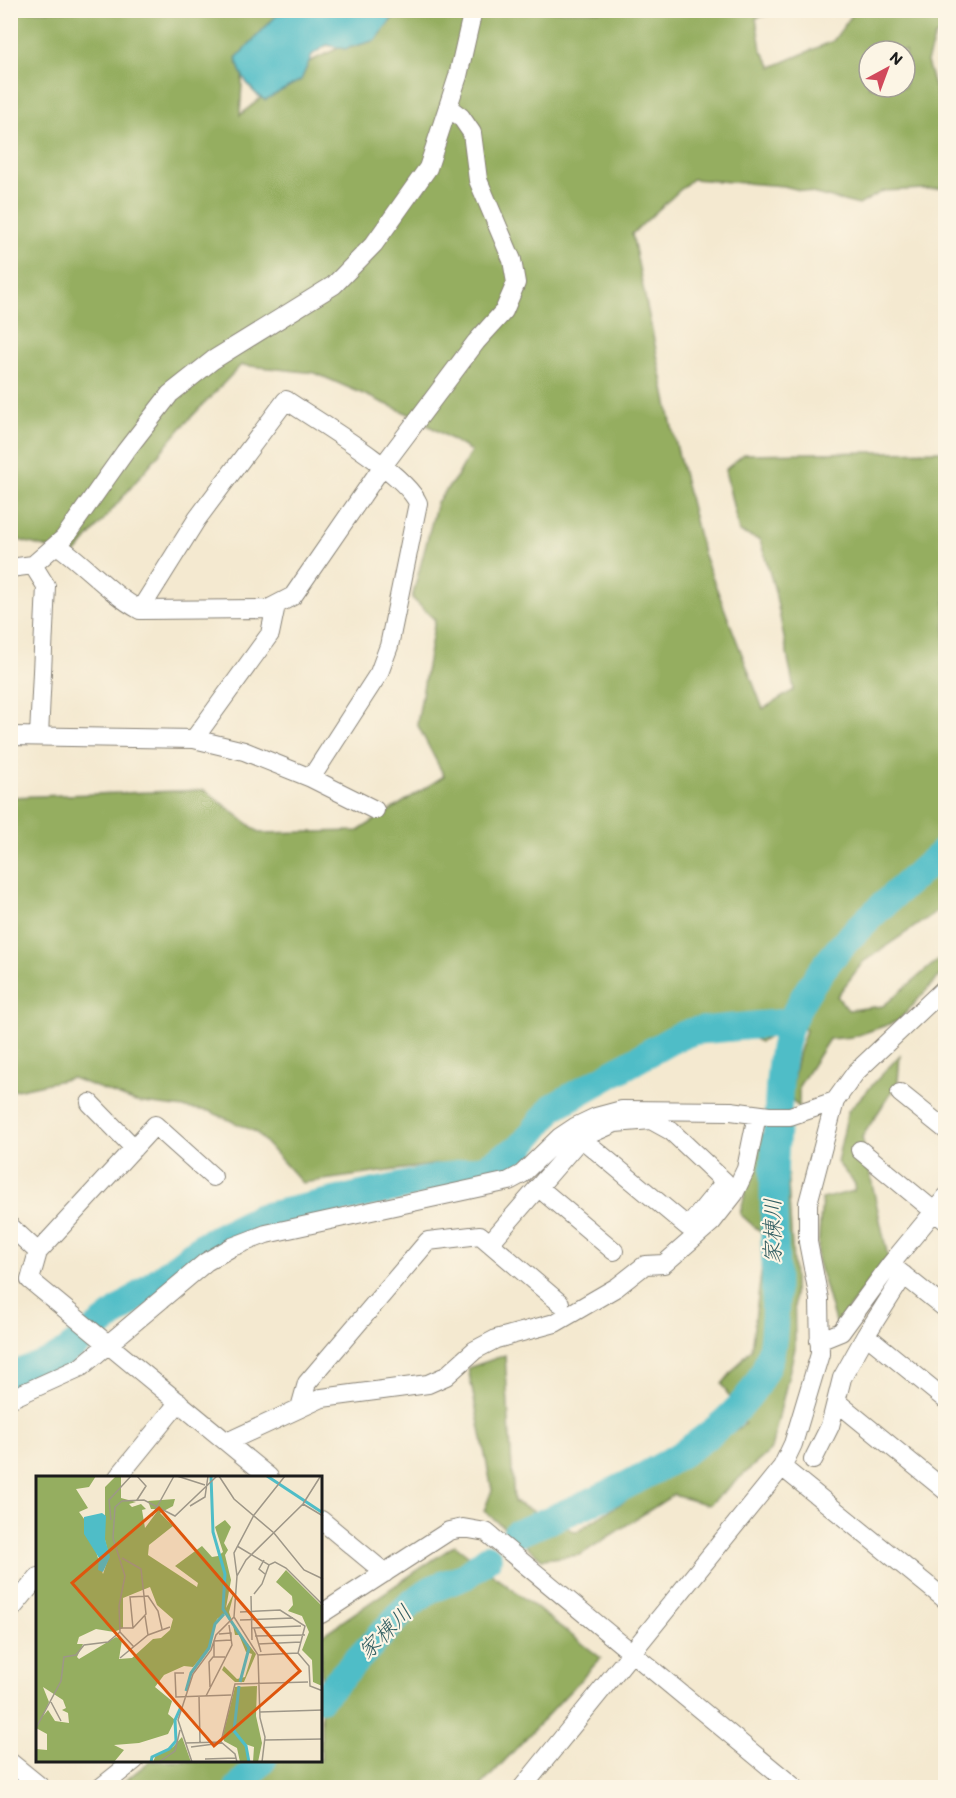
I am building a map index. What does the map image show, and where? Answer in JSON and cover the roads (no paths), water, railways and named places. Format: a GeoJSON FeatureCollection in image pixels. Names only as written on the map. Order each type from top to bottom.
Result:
{"type":"FeatureCollection","features":[{"type":"Feature","properties":{"kind":"street"},"geometry":{"type":"LineString","coordinates":[[10,568],[33,565],[57,545],[170,394],[213,360],[334,285],[374,244],[429,168],[449,108],[473,10]]}},
{"type":"Feature","properties":{"kind":"street"},"geometry":{"type":"LineString","coordinates":[[57,545],[81,562],[122,600],[140,610],[268,609],[292,596],[382,467],[476,342],[504,311],[516,283],[512,260],[478,180],[472,133],[461,117],[449,108]]}},
{"type":"Feature","properties":{"kind":"street"},"geometry":{"type":"LineString","coordinates":[[140,610],[197,519],[286,400],[382,467],[413,492],[418,503],[389,646],[379,673],[311,778]]}},
{"type":"Feature","properties":{"kind":"street"},"geometry":{"type":"LineString","coordinates":[[33,565],[46,586],[39,736]]}},
{"type":"Feature","properties":{"kind":"street"},"geometry":{"type":"LineString","coordinates":[[194,739],[270,634],[276,605]]}},
{"type":"Feature","properties":{"kind":"street"},"geometry":{"type":"LineString","coordinates":[[10,736],[194,739],[244,752],[311,778],[375,810]]}},
{"type":"Feature","properties":{"kind":"street"},"geometry":{"type":"LineString","coordinates":[[522,1788],[782,1467],[793,1444],[820,1354],[819,1299],[808,1242],[808,1203],[835,1101],[856,1072],[945,987]]}},
{"type":"Feature","properties":{"kind":"street"},"geometry":{"type":"LineString","coordinates":[[900,1093],[945,1130]]}},
{"type":"Feature","properties":{"kind":"street"},"geometry":{"type":"LineString","coordinates":[[10,1399],[70,1372],[107,1345],[188,1276],[232,1247],[266,1234],[509,1181],[534,1164],[560,1137],[596,1117],[622,1110],[731,1111],[763,1116],[790,1116],[835,1101]]}},
{"type":"Feature","properties":{"kind":"street"},"geometry":{"type":"LineString","coordinates":[[90,1103],[134,1148]]}},
{"type":"Feature","properties":{"kind":"street"},"geometry":{"type":"LineString","coordinates":[[227,1442],[322,1398],[428,1384],[446,1376],[475,1350],[496,1339],[555,1323],[617,1287],[645,1265],[664,1264],[712,1222],[734,1194],[746,1169],[763,1116]]}},
{"type":"Feature","properties":{"kind":"street"},"geometry":{"type":"LineString","coordinates":[[490,1243],[581,1137],[615,1123],[651,1120],[670,1131],[725,1182],[688,1227],[581,1137]]}},
{"type":"Feature","properties":{"kind":"street"},"geometry":{"type":"LineString","coordinates":[[213,1177],[155,1125],[38,1252],[30,1280],[268,1476]]}},
{"type":"Feature","properties":{"kind":"street"},"geometry":{"type":"LineString","coordinates":[[860,1150],[939,1216]]}},
{"type":"Feature","properties":{"kind":"street"},"geometry":{"type":"LineString","coordinates":[[538,1187],[614,1251]]}},
{"type":"Feature","properties":{"kind":"street"},"geometry":{"type":"LineString","coordinates":[[819,1341],[841,1332],[897,1270],[939,1216],[945,1197]]}},
{"type":"Feature","properties":{"kind":"street"},"geometry":{"type":"LineString","coordinates":[[10,1226],[38,1252]]}},
{"type":"Feature","properties":{"kind":"street"},"geometry":{"type":"LineString","coordinates":[[300,1408],[307,1383],[428,1241],[480,1235],[560,1303]]}},
{"type":"Feature","properties":{"kind":"street"},"geometry":{"type":"LineString","coordinates":[[897,1270],[945,1309]]}},
{"type":"Feature","properties":{"kind":"street"},"geometry":{"type":"LineString","coordinates":[[813,1460],[830,1426],[842,1378],[866,1335],[897,1270]]}},
{"type":"Feature","properties":{"kind":"street"},"geometry":{"type":"LineString","coordinates":[[866,1335],[945,1400]]}},
{"type":"Feature","properties":{"kind":"street"},"geometry":{"type":"LineString","coordinates":[[119,1476],[179,1402]]}},
{"type":"Feature","properties":{"kind":"street"},"geometry":{"type":"LineString","coordinates":[[837,1402],[945,1491]]}},
{"type":"Feature","properties":{"kind":"street"},"geometry":{"type":"LineString","coordinates":[[782,1467],[945,1600]]}},
{"type":"Feature","properties":{"kind":"street"},"geometry":{"type":"LineString","coordinates":[[322,1521],[385,1573]]}},
{"type":"Feature","properties":{"kind":"street"},"geometry":{"type":"LineString","coordinates":[[322,1613],[449,1531],[474,1528],[486,1532],[795,1788]]}},
{"type":"Feature","properties":{"kind":"street"},"geometry":{"type":"LineString","coordinates":[[10,1611],[36,1579]]}},
{"type":"Feature","properties":{"kind":"street"},"geometry":{"type":"LineString","coordinates":[[10,1762],[42,1788]]}},
{"type":"Feature","properties":{"kind":"street"},"geometry":{"type":"LineString","coordinates":[[100,1788],[134,1762]]}},
{"type":"Feature","properties":{"kind":"water"},"geometry":{"type":"Polygon","coordinates":[[[288,11],[398,11],[376,40],[345,49],[327,45],[312,55],[301,80],[265,100],[246,82],[236,58],[277,15],[288,11]]]}},
{"type":"Feature","properties":{"kind":"waterway","name":"家棟川"},"geometry":{"type":"LineString","coordinates":[[516,1534],[629,1484],[670,1461],[708,1435],[740,1406],[763,1374],[773,1339],[775,1314],[774,1161],[780,1077],[787,1033],[805,995],[840,948],[881,907],[946,849]]}},
{"type":"Feature","properties":{"kind":"waterway"},"geometry":{"type":"LineString","coordinates":[[10,1376],[51,1361],[66,1352],[205,1244],[258,1218],[484,1168],[522,1146],[553,1107],[675,1038],[694,1031],[791,1022]]}},
{"type":"Feature","properties":{"kind":"waterway","name":"家棟川"},"geometry":{"type":"LineString","coordinates":[[322,1697],[409,1605],[432,1589],[465,1576],[488,1558]]}},
{"type":"Feature","properties":{"kind":"waterway","name":"家棟川"},"geometry":{"type":"LineString","coordinates":[[238,1788],[261,1762]]}}]}
